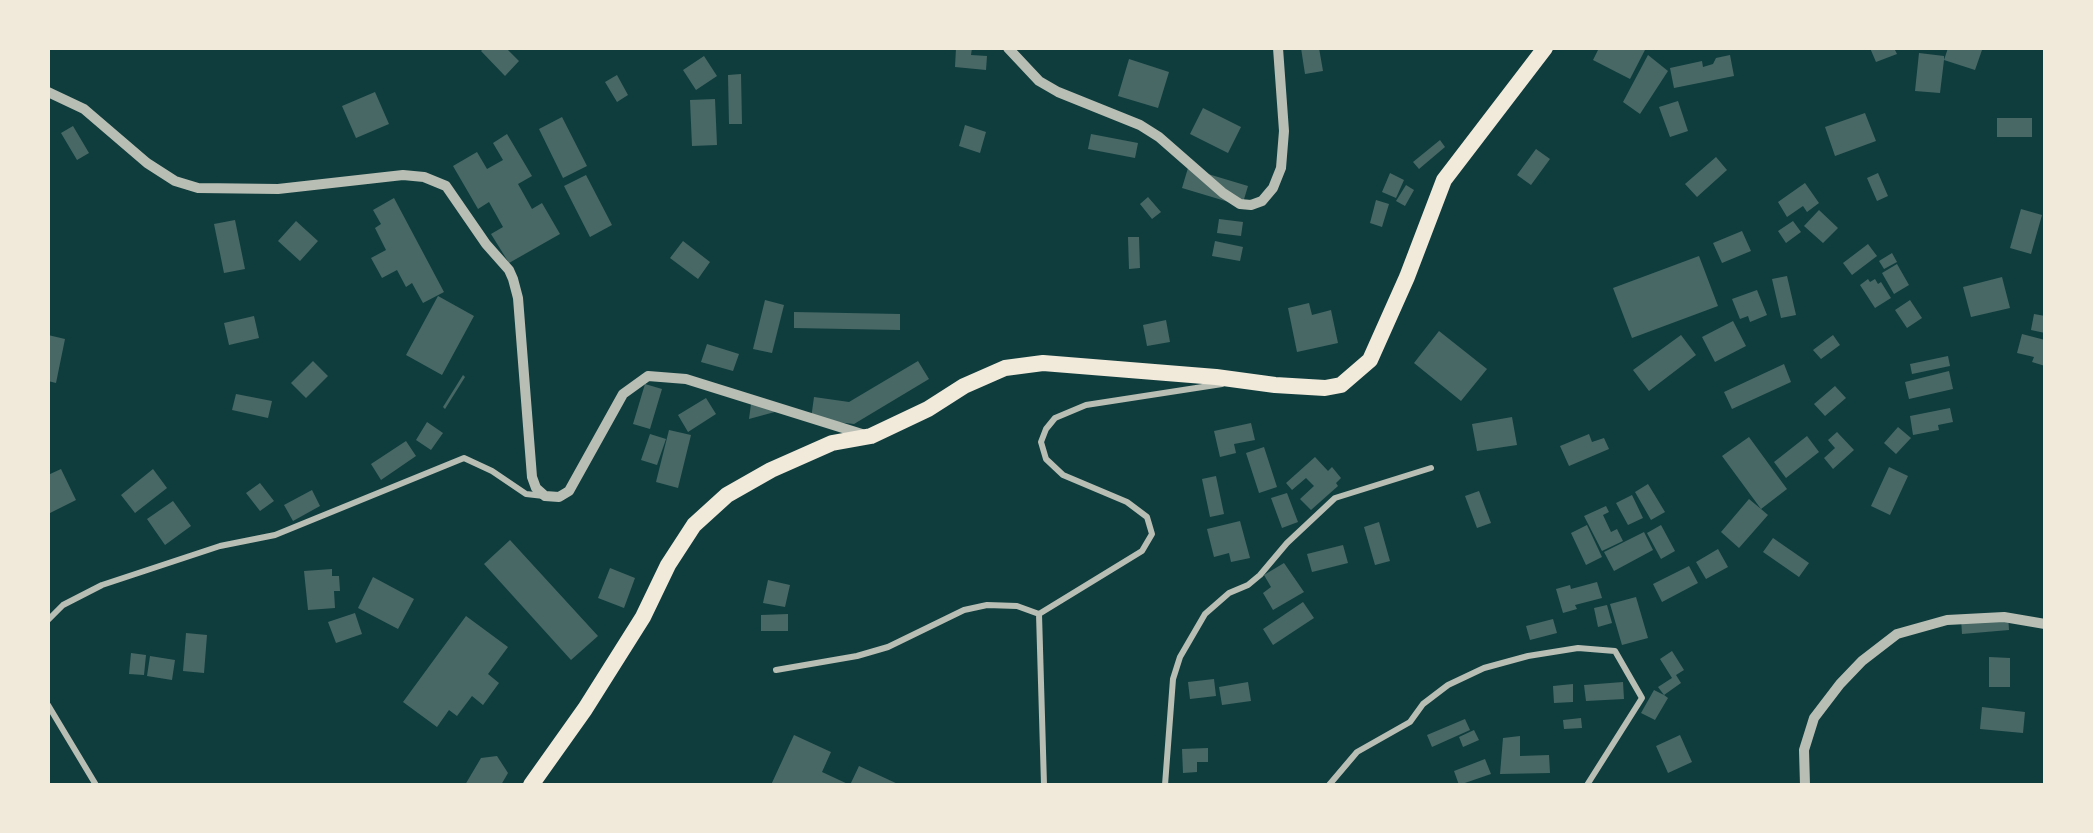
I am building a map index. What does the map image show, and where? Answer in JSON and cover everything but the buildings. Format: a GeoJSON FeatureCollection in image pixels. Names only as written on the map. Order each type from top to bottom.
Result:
{"type":"FeatureCollection","features":[{"type":"Feature","properties":{"kind":"highway"},"geometry":{"type":"LineString","coordinates":[[531,785],[585,709],[643,617],[668,565],[694,525],[727,495],[771,470],[832,443],[871,436],[928,409],[964,386],[1005,368],[1043,363],[1063,364],[1324,388],[1341,385],[1370,360],[1407,278],[1444,180],[1545,48]]}},
{"type":"Feature","properties":{"kind":"street"},"geometry":{"type":"LineString","coordinates":[[1008,48],[1039,81],[1067,96],[1140,125],[1159,137],[1223,194],[1240,204],[1251,205],[1262,201],[1273,188],[1281,168],[1284,131],[1278,48]]}},
{"type":"Feature","properties":{"kind":"street"},"geometry":{"type":"LineString","coordinates":[[48,92],[84,109],[147,163],[175,181],[198,188],[278,189],[403,175],[430,178],[446,186],[486,244],[509,270],[513,279],[518,298],[532,477],[536,488],[545,496]]}},
{"type":"Feature","properties":{"kind":"street"},"geometry":{"type":"LineString","coordinates":[[48,620],[63,605],[102,585],[220,546],[275,535],[464,459],[492,471],[526,494],[559,497],[569,491],[623,394],[648,376],[686,379],[788,410],[843,430],[871,436]]}},
{"type":"Feature","properties":{"kind":"street"},"geometry":{"type":"LineString","coordinates":[[1039,614],[1142,551],[1152,534],[1147,517],[1127,502],[1063,475],[1046,459],[1041,441],[1054,418],[1086,405],[1244,381]]}},
{"type":"Feature","properties":{"kind":"street"},"geometry":{"type":"LineString","coordinates":[[1165,785],[1173,679],[1180,657],[1205,614],[1229,593],[1248,585],[1260,576],[1287,543],[1335,498],[1431,468]]}},
{"type":"Feature","properties":{"kind":"street"},"geometry":{"type":"LineString","coordinates":[[776,670],[857,656],[888,647],[963,610],[987,605],[1017,606],[1039,614]]}},
{"type":"Feature","properties":{"kind":"street"},"geometry":{"type":"LineString","coordinates":[[1039,614],[1044,785]]}},
{"type":"Feature","properties":{"kind":"street"},"geometry":{"type":"LineString","coordinates":[[1805,785],[1804,750],[1814,718],[1840,684],[1862,661],[1897,634],[1947,621],[2004,617],[2045,624]]}},
{"type":"Feature","properties":{"kind":"street"},"geometry":{"type":"LineString","coordinates":[[1329,785],[1357,752],[1410,722],[1423,704],[1448,685],[1484,668],[1528,656],[1578,648],[1615,651],[1642,698],[1587,785]]}},
{"type":"Feature","properties":{"kind":"street"},"geometry":{"type":"LineString","coordinates":[[48,705],[96,785]]}}]}
